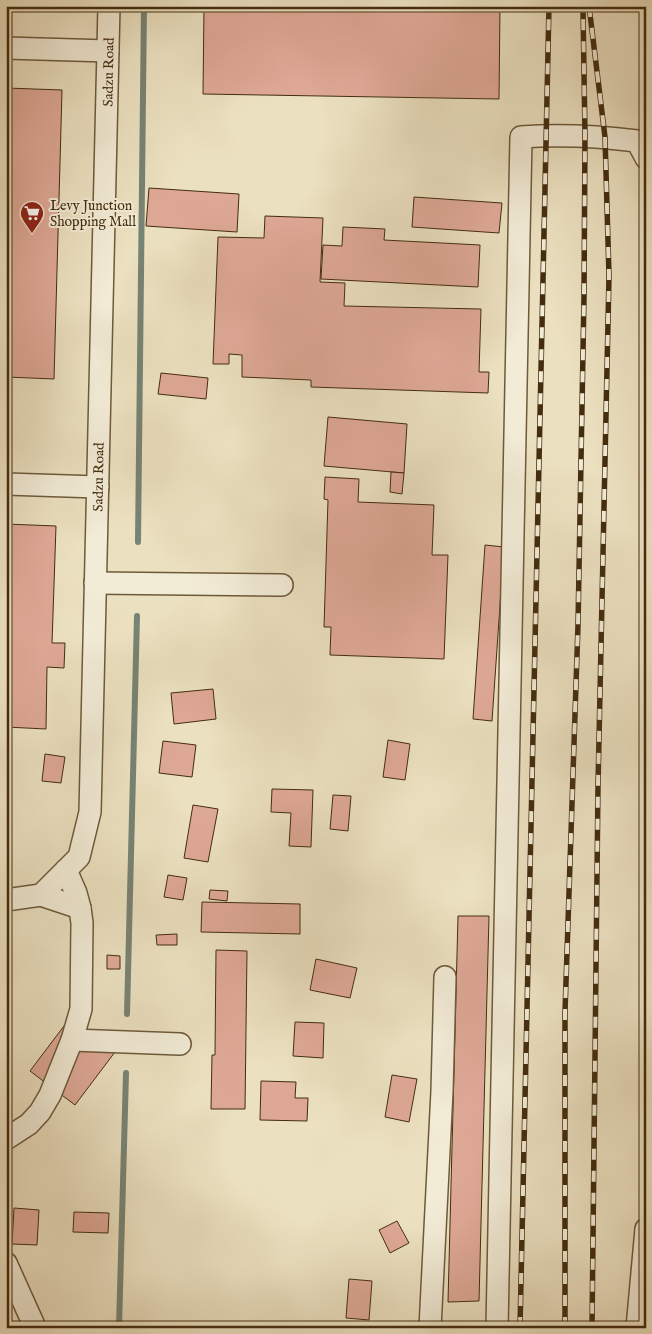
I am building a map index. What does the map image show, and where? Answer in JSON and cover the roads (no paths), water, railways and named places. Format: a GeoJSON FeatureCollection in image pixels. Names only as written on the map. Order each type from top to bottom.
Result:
{"type":"FeatureCollection","features":[{"type":"Feature","properties":{"kind":"street","name":"Sadzu Road"},"geometry":{"type":"LineString","coordinates":[[40,896],[79,857],[90,812],[109,6]]}},
{"type":"Feature","properties":{"kind":"street"},"geometry":{"type":"LineString","coordinates":[[6,48],[108,51]]}},
{"type":"Feature","properties":{"kind":"street"},"geometry":{"type":"LineString","coordinates":[[497,1328],[521,137],[546,135],[585,136],[637,141],[646,158]]}},
{"type":"Feature","properties":{"kind":"street"},"geometry":{"type":"LineString","coordinates":[[6,484],[98,488]]}},
{"type":"Feature","properties":{"kind":"street"},"geometry":{"type":"LineString","coordinates":[[95,583],[282,585]]}},
{"type":"Feature","properties":{"kind":"street"},"geometry":{"type":"LineString","coordinates":[[6,1140],[29,1124],[40,1112],[58,1077],[72,1040],[81,1008],[82,923],[76,893],[66,870]]}},
{"type":"Feature","properties":{"kind":"street"},"geometry":{"type":"LineString","coordinates":[[6,900],[40,896],[80,908]]}},
{"type":"Feature","properties":{"kind":"street"},"geometry":{"type":"LineString","coordinates":[[430,1328],[442,1091],[445,977]]}},
{"type":"Feature","properties":{"kind":"street"},"geometry":{"type":"LineString","coordinates":[[72,1040],[180,1044]]}},
{"type":"Feature","properties":{"kind":"street"},"geometry":{"type":"LineString","coordinates":[[637,1328],[646,1229]]}},
{"type":"Feature","properties":{"kind":"street"},"geometry":{"type":"LineString","coordinates":[[6,1263],[34,1326]]}},
{"type":"Feature","properties":{"kind":"waterway"},"geometry":{"type":"LineString","coordinates":[[138,542],[144,6]]}},
{"type":"Feature","properties":{"kind":"waterway"},"geometry":{"type":"LineString","coordinates":[[127,1014],[137,616]]}},
{"type":"Feature","properties":{"kind":"waterway"},"geometry":{"type":"LineString","coordinates":[[119,1328],[126,1073]]}},
{"type":"Feature","properties":{"kind":"railway"},"geometry":{"type":"LineString","coordinates":[[520,1328],[549,6]]}},
{"type":"Feature","properties":{"kind":"railway"},"geometry":{"type":"LineString","coordinates":[[589,6],[605,137],[609,276],[598,785],[592,1328]]}},
{"type":"Feature","properties":{"kind":"railway"},"geometry":{"type":"LineString","coordinates":[[565,1328],[565,1012],[578,625],[584,297],[585,135],[583,9]]}},
{"type":"Feature","properties":{"kind":"place","name":"Levy Junction Shopping Mall"},"geometry":{"type":"Point","coordinates":[32,234]}}]}
